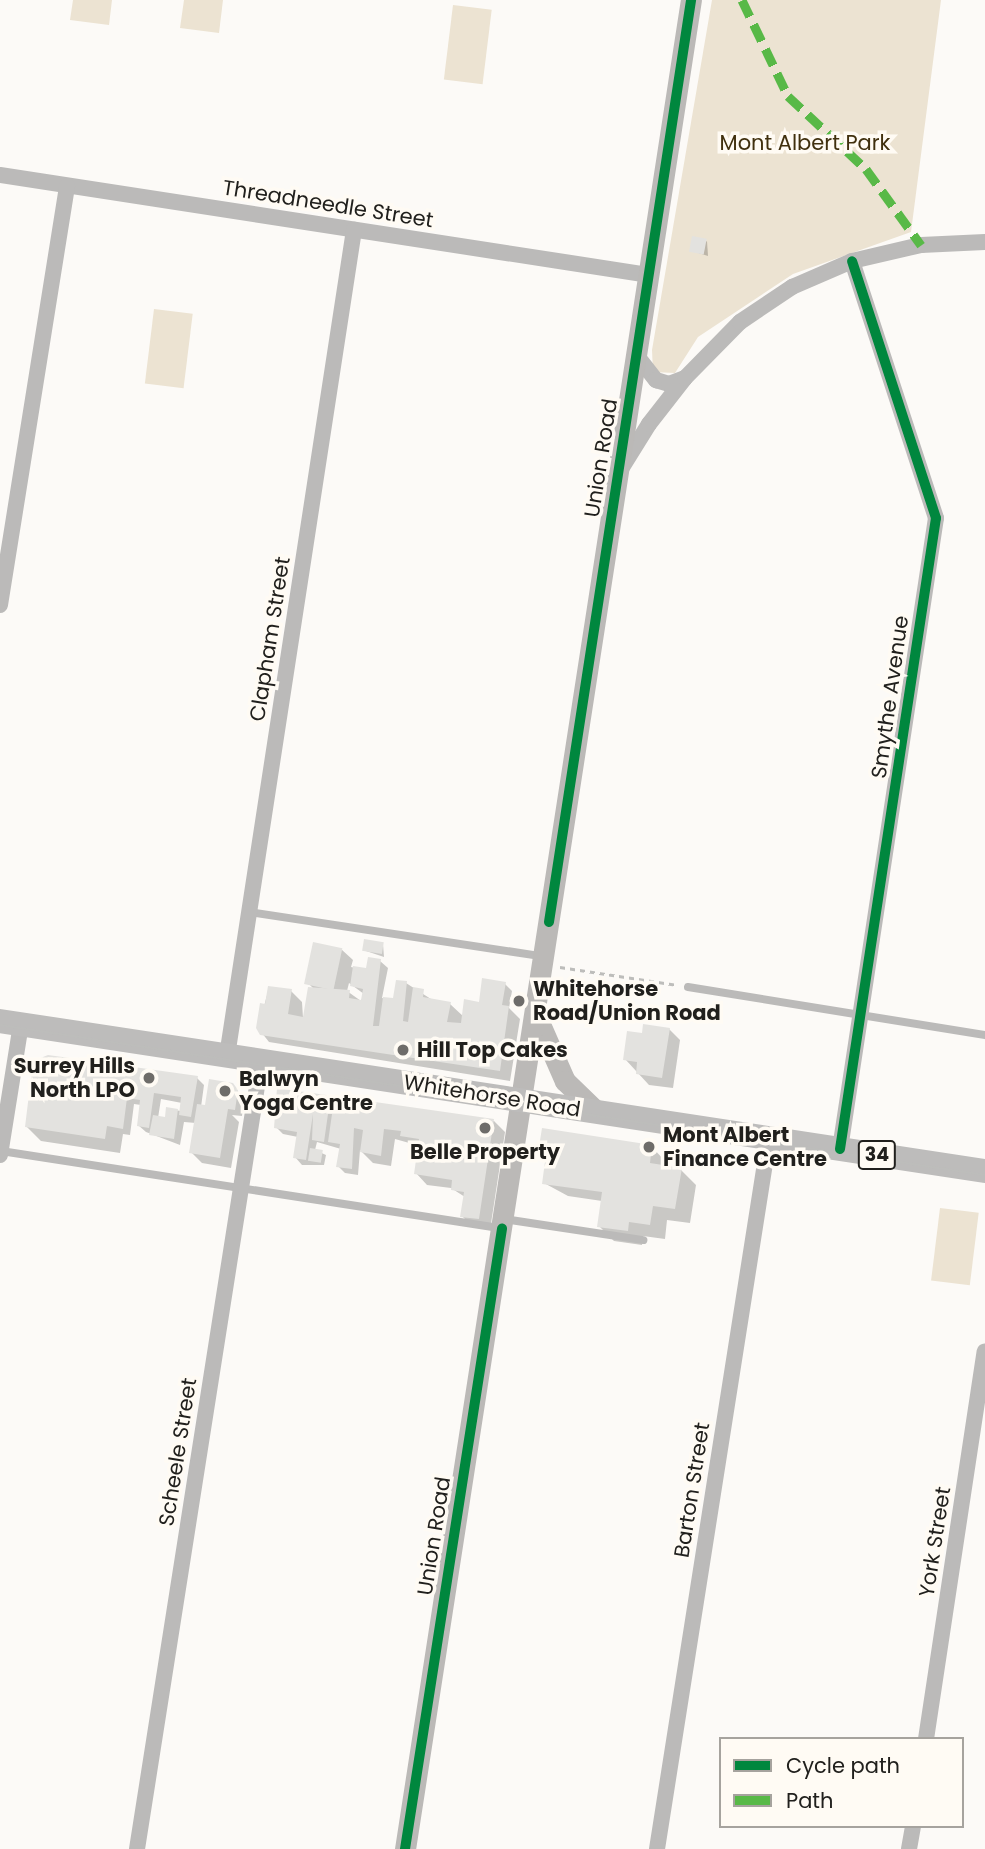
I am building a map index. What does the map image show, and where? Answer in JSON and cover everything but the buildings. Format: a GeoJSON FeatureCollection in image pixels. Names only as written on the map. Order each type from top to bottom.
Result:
{"type":"FeatureCollection","features":[{"type":"Feature","properties":{"kind":"main road","name":"Union Road"},"geometry":{"type":"LineString","coordinates":[[405,1849],[691,0]]}},
{"type":"Feature","properties":{"kind":"main road"},"geometry":{"type":"LineString","coordinates":[[536,1014],[565,1081],[597,1112]]}},
{"type":"Feature","properties":{"kind":"main road","name":"Whitehorse Road"},"geometry":{"type":"LineString","coordinates":[[10,1023],[985,1171]]}},
{"type":"Feature","properties":{"kind":"street","name":"Threadneedle Street"},"geometry":{"type":"LineString","coordinates":[[0,175],[649,275]]}},
{"type":"Feature","properties":{"kind":"street"},"geometry":{"type":"LineString","coordinates":[[0,606],[67,186]]}},
{"type":"Feature","properties":{"kind":"street","name":"Clapham Street"},"geometry":{"type":"LineString","coordinates":[[227,1056],[354,230]]}},
{"type":"Feature","properties":{"kind":"street"},"geometry":{"type":"LineString","coordinates":[[616,477],[649,424],[685,378],[740,322],[792,287],[852,261],[921,245],[985,242]]}},
{"type":"Feature","properties":{"kind":"street","name":"Smythe Avenue"},"geometry":{"type":"LineString","coordinates":[[840,1149],[936,518],[852,261]]}},
{"type":"Feature","properties":{"kind":"street"},"geometry":{"type":"LineString","coordinates":[[637,356],[656,380],[669,384],[685,378]]}},
{"type":"Feature","properties":{"kind":"street"},"geometry":{"type":"LineString","coordinates":[[0,1153],[10,1023]]}},
{"type":"Feature","properties":{"kind":"street","name":"Scheele Street"},"geometry":{"type":"LineString","coordinates":[[137,1849],[261,1061]]}},
{"type":"Feature","properties":{"kind":"street","name":"Barton Street"},"geometry":{"type":"LineString","coordinates":[[657,1849],[769,1138]]}},
{"type":"Feature","properties":{"kind":"street","name":"York Street"},"geometry":{"type":"LineString","coordinates":[[926,1737],[985,1351]]}},
{"type":"Feature","properties":{"kind":"street"},"geometry":{"type":"LineString","coordinates":[[909,1849],[912,1828]]}},
{"type":"Feature","properties":{"kind":"lane"},"geometry":{"type":"LineString","coordinates":[[249,912],[543,961]]}},
{"type":"Feature","properties":{"kind":"lane"},"geometry":{"type":"LineString","coordinates":[[688,987],[985,1035]]}},
{"type":"Feature","properties":{"kind":"lane"},"geometry":{"type":"LineString","coordinates":[[0,1153],[503,1224],[642,1240]]}},
{"type":"Feature","properties":{"kind":"path"},"geometry":{"type":"LineString","coordinates":[[543,961],[688,987]]}},
{"type":"Feature","properties":{"kind":"green space"},"geometry":{"type":"Polygon","coordinates":[[[73,0],[112,0],[109,25],[70,20],[73,0]]]}},
{"type":"Feature","properties":{"kind":"green space"},"geometry":{"type":"Polygon","coordinates":[[[184,0],[223,0],[219,33],[180,28],[184,0]]]}},
{"type":"Feature","properties":{"kind":"green space","name":"Mont Albert Park"},"geometry":{"type":"Polygon","coordinates":[[[712,0],[941,0],[911,232],[793,274],[698,337],[675,373],[653,372],[652,350],[712,0]]]}},
{"type":"Feature","properties":{"kind":"green space"},"geometry":{"type":"Polygon","coordinates":[[[453,5],[492,10],[483,84],[444,79],[453,5]]]}},
{"type":"Feature","properties":{"kind":"green space"},"geometry":{"type":"Polygon","coordinates":[[[154,309],[193,314],[184,388],[145,383],[154,309]]]}},
{"type":"Feature","properties":{"kind":"green space"},"geometry":{"type":"Polygon","coordinates":[[[940,1208],[979,1213],[970,1285],[931,1280],[940,1208]]]}},
{"type":"Feature","properties":{"kind":"tram line"},"geometry":{"type":"LineString","coordinates":[[0,1025],[985,1175]]}},
{"type":"Feature","properties":{"kind":"marked path"},"geometry":{"type":"LineString","coordinates":[[742,0],[788,96],[866,169],[921,245]]}},
{"type":"Feature","properties":{"kind":"cycle path"},"geometry":{"type":"LineString","coordinates":[[549,922],[691,0]]}},
{"type":"Feature","properties":{"kind":"cycle path"},"geometry":{"type":"LineString","coordinates":[[840,1149],[936,518],[852,261]]}},
{"type":"Feature","properties":{"kind":"cycle path"},"geometry":{"type":"LineString","coordinates":[[405,1849],[502,1229]]}},
{"type":"Feature","properties":{"kind":"place","name":"Whitehorse Road/Union Road"},"geometry":{"type":"Point","coordinates":[519,1001]}},
{"type":"Feature","properties":{"kind":"place","name":"Hill Top Cakes"},"geometry":{"type":"Point","coordinates":[403,1050]}},
{"type":"Feature","properties":{"kind":"place","name":"Surrey Hills North LPO"},"geometry":{"type":"Point","coordinates":[149,1078]}},
{"type":"Feature","properties":{"kind":"place","name":"Balwyn Yoga Centre"},"geometry":{"type":"Point","coordinates":[225,1091]}},
{"type":"Feature","properties":{"kind":"place","name":"Belle Property"},"geometry":{"type":"Point","coordinates":[485,1128]}},
{"type":"Feature","properties":{"kind":"place","name":"Mont Albert Finance Centre"},"geometry":{"type":"Point","coordinates":[649,1147]}}]}
